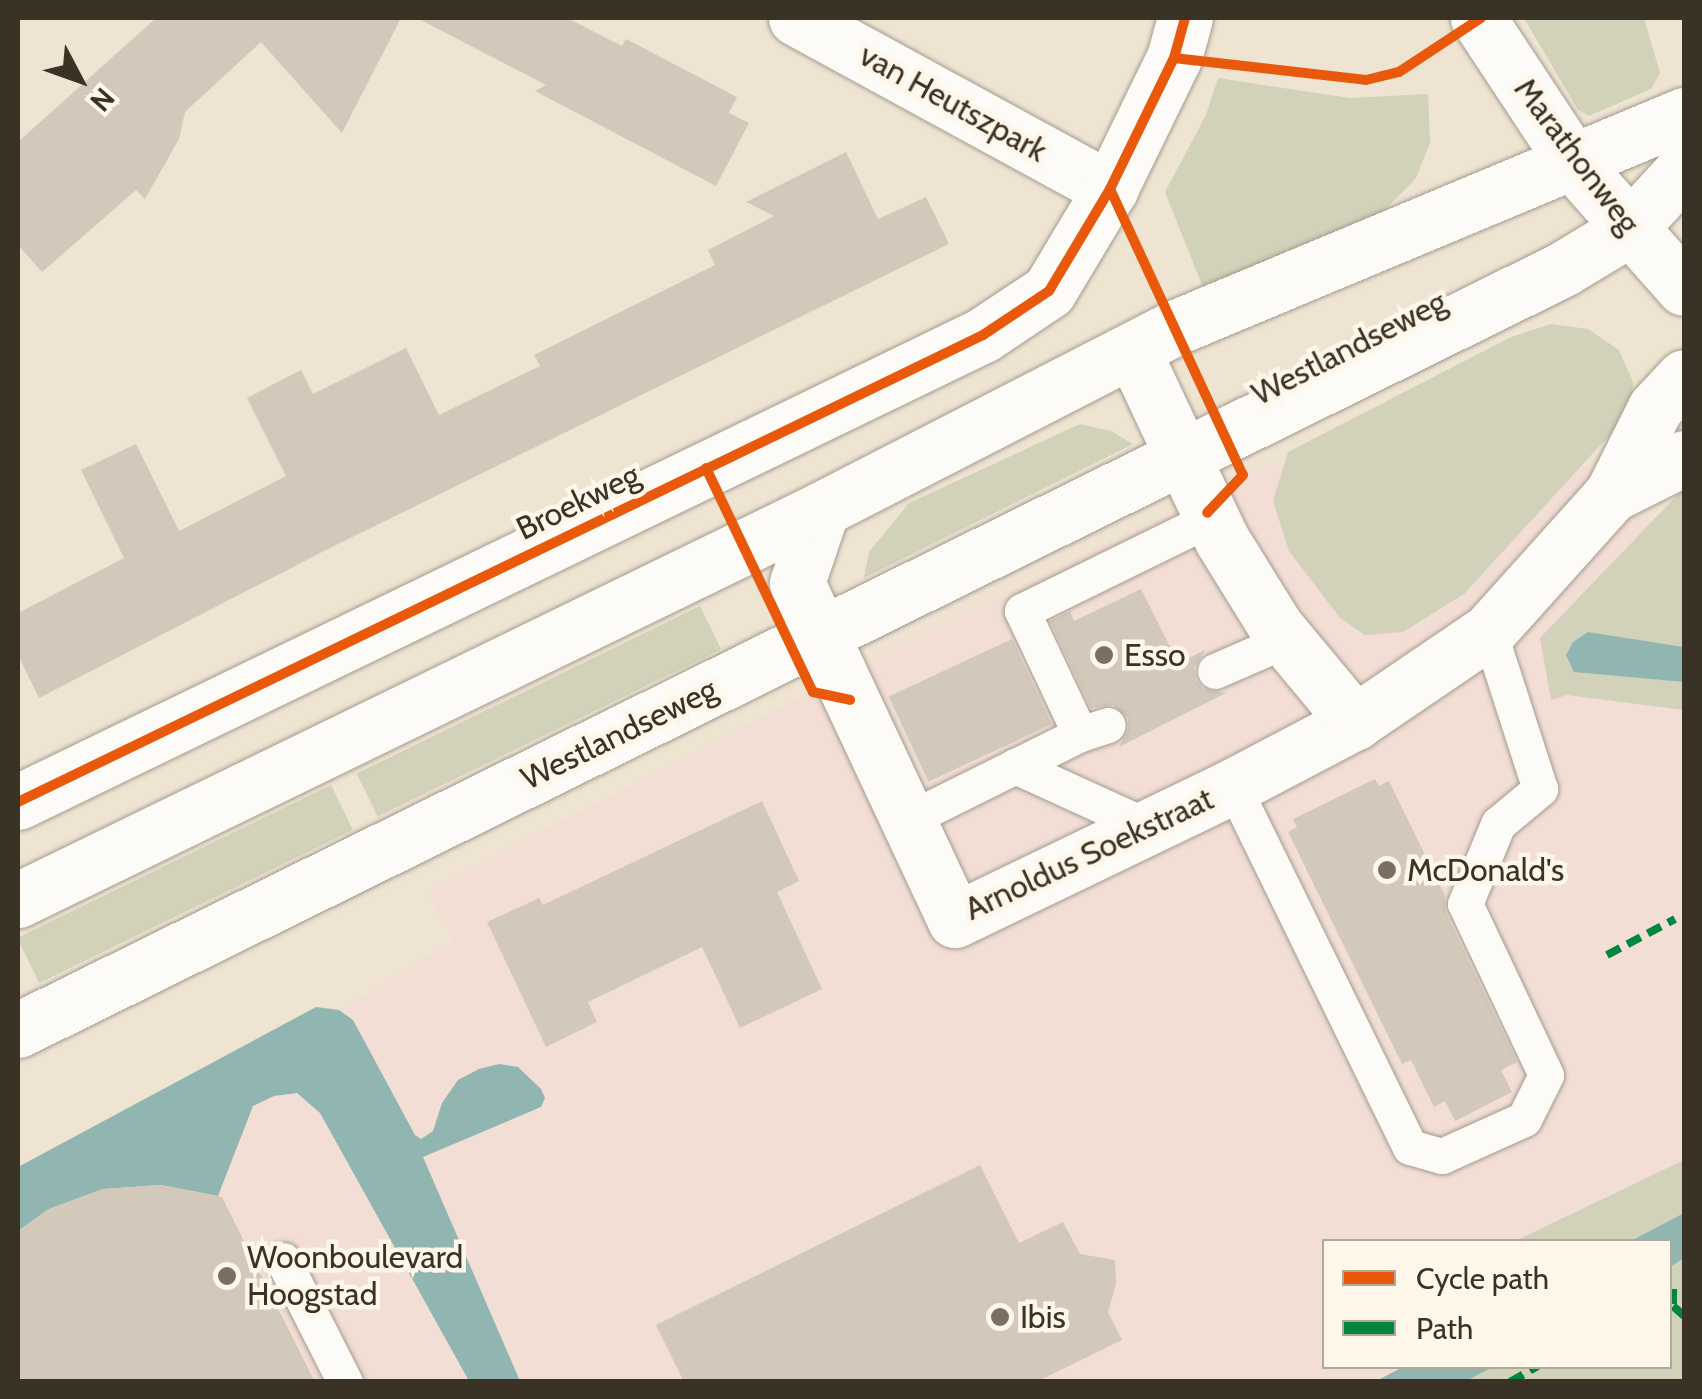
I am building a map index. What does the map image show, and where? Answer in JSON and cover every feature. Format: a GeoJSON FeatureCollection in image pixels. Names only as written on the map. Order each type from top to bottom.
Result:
{"type":"FeatureCollection","features":[{"type":"Feature","properties":{"kind":"main road","name":"van Heutszpark"},"geometry":{"type":"LineString","coordinates":[[796,18],[1110,188]]}},
{"type":"Feature","properties":{"kind":"main road","name":"Broekweg"},"geometry":{"type":"LineString","coordinates":[[18,802],[983,335],[1049,290],[1110,188],[1174,58],[1185,18]]}},
{"type":"Feature","properties":{"kind":"main road","name":"Marathonweg"},"geometry":{"type":"LineString","coordinates":[[1478,18],[1575,164],[1684,288]]}},
{"type":"Feature","properties":{"kind":"main road"},"geometry":{"type":"LineString","coordinates":[[18,900],[1234,303],[1575,164],[1684,115]]}},
{"type":"Feature","properties":{"kind":"main road","name":"Westlandseweg"},"geometry":{"type":"LineString","coordinates":[[18,1030],[1563,269],[1629,229],[1684,170]]}},
{"type":"Feature","properties":{"kind":"main road"},"geometry":{"type":"LineString","coordinates":[[1133,351],[1210,518],[1286,640],[1354,722]]}},
{"type":"Feature","properties":{"kind":"main road","name":"Arnoldus Soekstraat"},"geometry":{"type":"LineString","coordinates":[[822,508],[797,583],[954,920],[1233,786],[1354,722],[1489,630],[1612,494],[1655,408],[1684,377]]}},
{"type":"Feature","properties":{"kind":"main road"},"geometry":{"type":"LineString","coordinates":[[1612,494],[1684,458]]}},
{"type":"Feature","properties":{"kind":"lane"},"geometry":{"type":"LineString","coordinates":[[907,820],[1094,730],[1022,611],[1210,518]]}},
{"type":"Feature","properties":{"kind":"lane"},"geometry":{"type":"LineString","coordinates":[[1233,786],[1410,1147],[1442,1156],[1524,1120],[1546,1076],[1465,904],[1498,824],[1540,789],[1489,630]]}},
{"type":"Feature","properties":{"kind":"lane"},"geometry":{"type":"LineString","coordinates":[[1215,671],[1286,640]]}},
{"type":"Feature","properties":{"kind":"lane"},"geometry":{"type":"LineString","coordinates":[[1015,766],[1150,827]]}},
{"type":"Feature","properties":{"kind":"lane"},"geometry":{"type":"LineString","coordinates":[[283,1260],[345,1382]]}},
{"type":"Feature","properties":{"kind":"shaded area"},"geometry":{"type":"Polygon","coordinates":[[[1469,367],[1684,548],[1684,1160],[1519,1239],[1322,1239],[1322,1369],[1438,1369],[1445,1381],[18,1382],[18,1171],[309,1031],[454,940],[428,891],[921,635],[1469,367]]]}},
{"type":"Feature","properties":{"kind":"green space"},"geometry":{"type":"Polygon","coordinates":[[[1524,18],[1644,18],[1660,73],[1651,89],[1589,116],[1578,110],[1524,18]]]}},
{"type":"Feature","properties":{"kind":"green space"},"geometry":{"type":"Polygon","coordinates":[[[1218,78],[1350,98],[1428,94],[1430,143],[1416,178],[1380,215],[1206,295],[1165,192],[1206,115],[1218,78]]]}},
{"type":"Feature","properties":{"kind":"green space"},"geometry":{"type":"Polygon","coordinates":[[[1551,324],[1588,329],[1619,350],[1633,382],[1632,401],[1618,426],[1464,594],[1403,632],[1365,635],[1340,618],[1289,551],[1273,501],[1288,452],[1511,337],[1551,324]]]}},
{"type":"Feature","properties":{"kind":"green space"},"geometry":{"type":"Polygon","coordinates":[[[1080,424],[1111,431],[1133,444],[864,578],[869,552],[909,503],[1080,424]]]}},
{"type":"Feature","properties":{"kind":"green space"},"geometry":{"type":"Polygon","coordinates":[[[1684,488],[1684,647],[1588,632],[1574,671],[1684,682],[1684,710],[1567,695],[1551,700],[1540,638],[1684,488]]]}},
{"type":"Feature","properties":{"kind":"green space"},"geometry":{"type":"Polygon","coordinates":[[[700,606],[721,649],[378,817],[357,773],[700,606]]]}},
{"type":"Feature","properties":{"kind":"green space"},"geometry":{"type":"Polygon","coordinates":[[[331,785],[353,830],[39,983],[18,938],[331,785]]]}},
{"type":"Feature","properties":{"kind":"green space"},"geometry":{"type":"Polygon","coordinates":[[[1684,1160],[1684,1381],[1445,1381],[1438,1369],[1672,1369],[1672,1239],[1519,1239],[1684,1160]]]}},
{"type":"Feature","properties":{"kind":"water"},"geometry":{"type":"Polygon","coordinates":[[[1588,632],[1684,647],[1684,682],[1574,672],[1566,655],[1573,642],[1588,632]]]}},
{"type":"Feature","properties":{"kind":"water"},"geometry":{"type":"Polygon","coordinates":[[[316,1007],[339,1010],[353,1020],[415,1135],[421,1139],[433,1131],[442,1103],[458,1080],[479,1069],[499,1064],[518,1067],[541,1089],[545,1098],[541,1107],[423,1157],[520,1381],[469,1381],[320,1113],[297,1093],[274,1096],[253,1106],[218,1196],[161,1185],[103,1189],[49,1209],[18,1231],[18,1167],[316,1007]]]}},
{"type":"Feature","properties":{"kind":"water"},"geometry":{"type":"Polygon","coordinates":[[[1684,1213],[1684,1258],[1672,1266],[1672,1239],[1635,1239],[1684,1213]]]}},
{"type":"Feature","properties":{"kind":"water"},"geometry":{"type":"Polygon","coordinates":[[[1399,1369],[1489,1369],[1466,1381],[1376,1381],[1399,1369]]]}},
{"type":"Feature","properties":{"kind":"building"},"geometry":{"type":"Polygon","coordinates":[[[156,18],[401,18],[342,133],[261,42],[185,112],[179,139],[145,199],[136,190],[42,272],[18,245],[18,142],[156,18]]]}},
{"type":"Feature","properties":{"kind":"building"},"geometry":{"type":"Polygon","coordinates":[[[417,18],[567,18],[622,46],[626,39],[737,97],[729,113],[749,123],[716,186],[535,91],[546,85],[417,18]]]}},
{"type":"Feature","properties":{"kind":"building"},"geometry":{"type":"Polygon","coordinates":[[[846,152],[878,219],[926,197],[949,244],[326,550],[39,698],[18,655],[18,613],[124,558],[81,470],[136,444],[179,531],[286,476],[247,398],[301,370],[313,394],[406,348],[439,415],[540,366],[534,355],[715,265],[708,250],[774,216],[746,202],[846,152]]]}},
{"type":"Feature","properties":{"kind":"building"},"geometry":{"type":"Polygon","coordinates":[[[1141,589],[1178,663],[1205,650],[1194,668],[1196,680],[1203,689],[1226,693],[1119,747],[1128,730],[1128,718],[1113,705],[1091,708],[1050,621],[1070,611],[1074,621],[1141,589]]]}},
{"type":"Feature","properties":{"kind":"building"},"geometry":{"type":"Polygon","coordinates":[[[1012,639],[1052,724],[928,782],[889,696],[1012,639]]]}},
{"type":"Feature","properties":{"kind":"building"},"geometry":{"type":"Polygon","coordinates":[[[1375,779],[1379,786],[1389,781],[1445,896],[1446,913],[1517,1062],[1501,1070],[1512,1092],[1455,1121],[1445,1101],[1434,1107],[1411,1060],[1402,1064],[1288,832],[1297,827],[1293,819],[1375,779]]]}},
{"type":"Feature","properties":{"kind":"building"},"geometry":{"type":"Polygon","coordinates":[[[762,801],[799,881],[777,892],[822,989],[740,1028],[702,947],[588,1002],[597,1022],[546,1047],[487,922],[539,898],[543,905],[762,801]]]}},
{"type":"Feature","properties":{"kind":"building"},"geometry":{"type":"Polygon","coordinates":[[[980,1165],[1019,1243],[1063,1222],[1080,1254],[1115,1260],[1116,1284],[1108,1312],[1122,1340],[1036,1382],[684,1382],[656,1325],[980,1165]]]}},
{"type":"Feature","properties":{"kind":"building"},"geometry":{"type":"Polygon","coordinates":[[[161,1185],[222,1197],[315,1382],[18,1382],[18,1231],[49,1209],[103,1189],[161,1185]]]}},
{"type":"Feature","properties":{"kind":"marked path"},"geometry":{"type":"LineString","coordinates":[[1607,955],[1675,919]]}},
{"type":"Feature","properties":{"kind":"marked path"},"geometry":{"type":"LineString","coordinates":[[1673,1289],[1673,1306],[1684,1316]]}},
{"type":"Feature","properties":{"kind":"marked path"},"geometry":{"type":"LineString","coordinates":[[1510,1382],[1533,1369]]}},
{"type":"Feature","properties":{"kind":"cycle path"},"geometry":{"type":"LineString","coordinates":[[18,802],[983,335],[1049,291],[1110,189],[1174,58],[1185,18]]}},
{"type":"Feature","properties":{"kind":"cycle path"},"geometry":{"type":"LineString","coordinates":[[1174,58],[1366,80],[1399,72],[1481,18]]}},
{"type":"Feature","properties":{"kind":"cycle path"},"geometry":{"type":"LineString","coordinates":[[1110,189],[1243,475],[1207,513]]}},
{"type":"Feature","properties":{"kind":"cycle path"},"geometry":{"type":"LineString","coordinates":[[706,468],[813,692],[850,700]]}},
{"type":"Feature","properties":{"kind":"place","name":"Esso"},"geometry":{"type":"Point","coordinates":[1104,655]}},
{"type":"Feature","properties":{"kind":"place","name":"McDonald's"},"geometry":{"type":"Point","coordinates":[1387,870]}},
{"type":"Feature","properties":{"kind":"place","name":"Woonboulevard Hoogstad"},"geometry":{"type":"Point","coordinates":[227,1276]}},
{"type":"Feature","properties":{"kind":"place","name":"Ibis"},"geometry":{"type":"Point","coordinates":[1000,1317]}}]}
